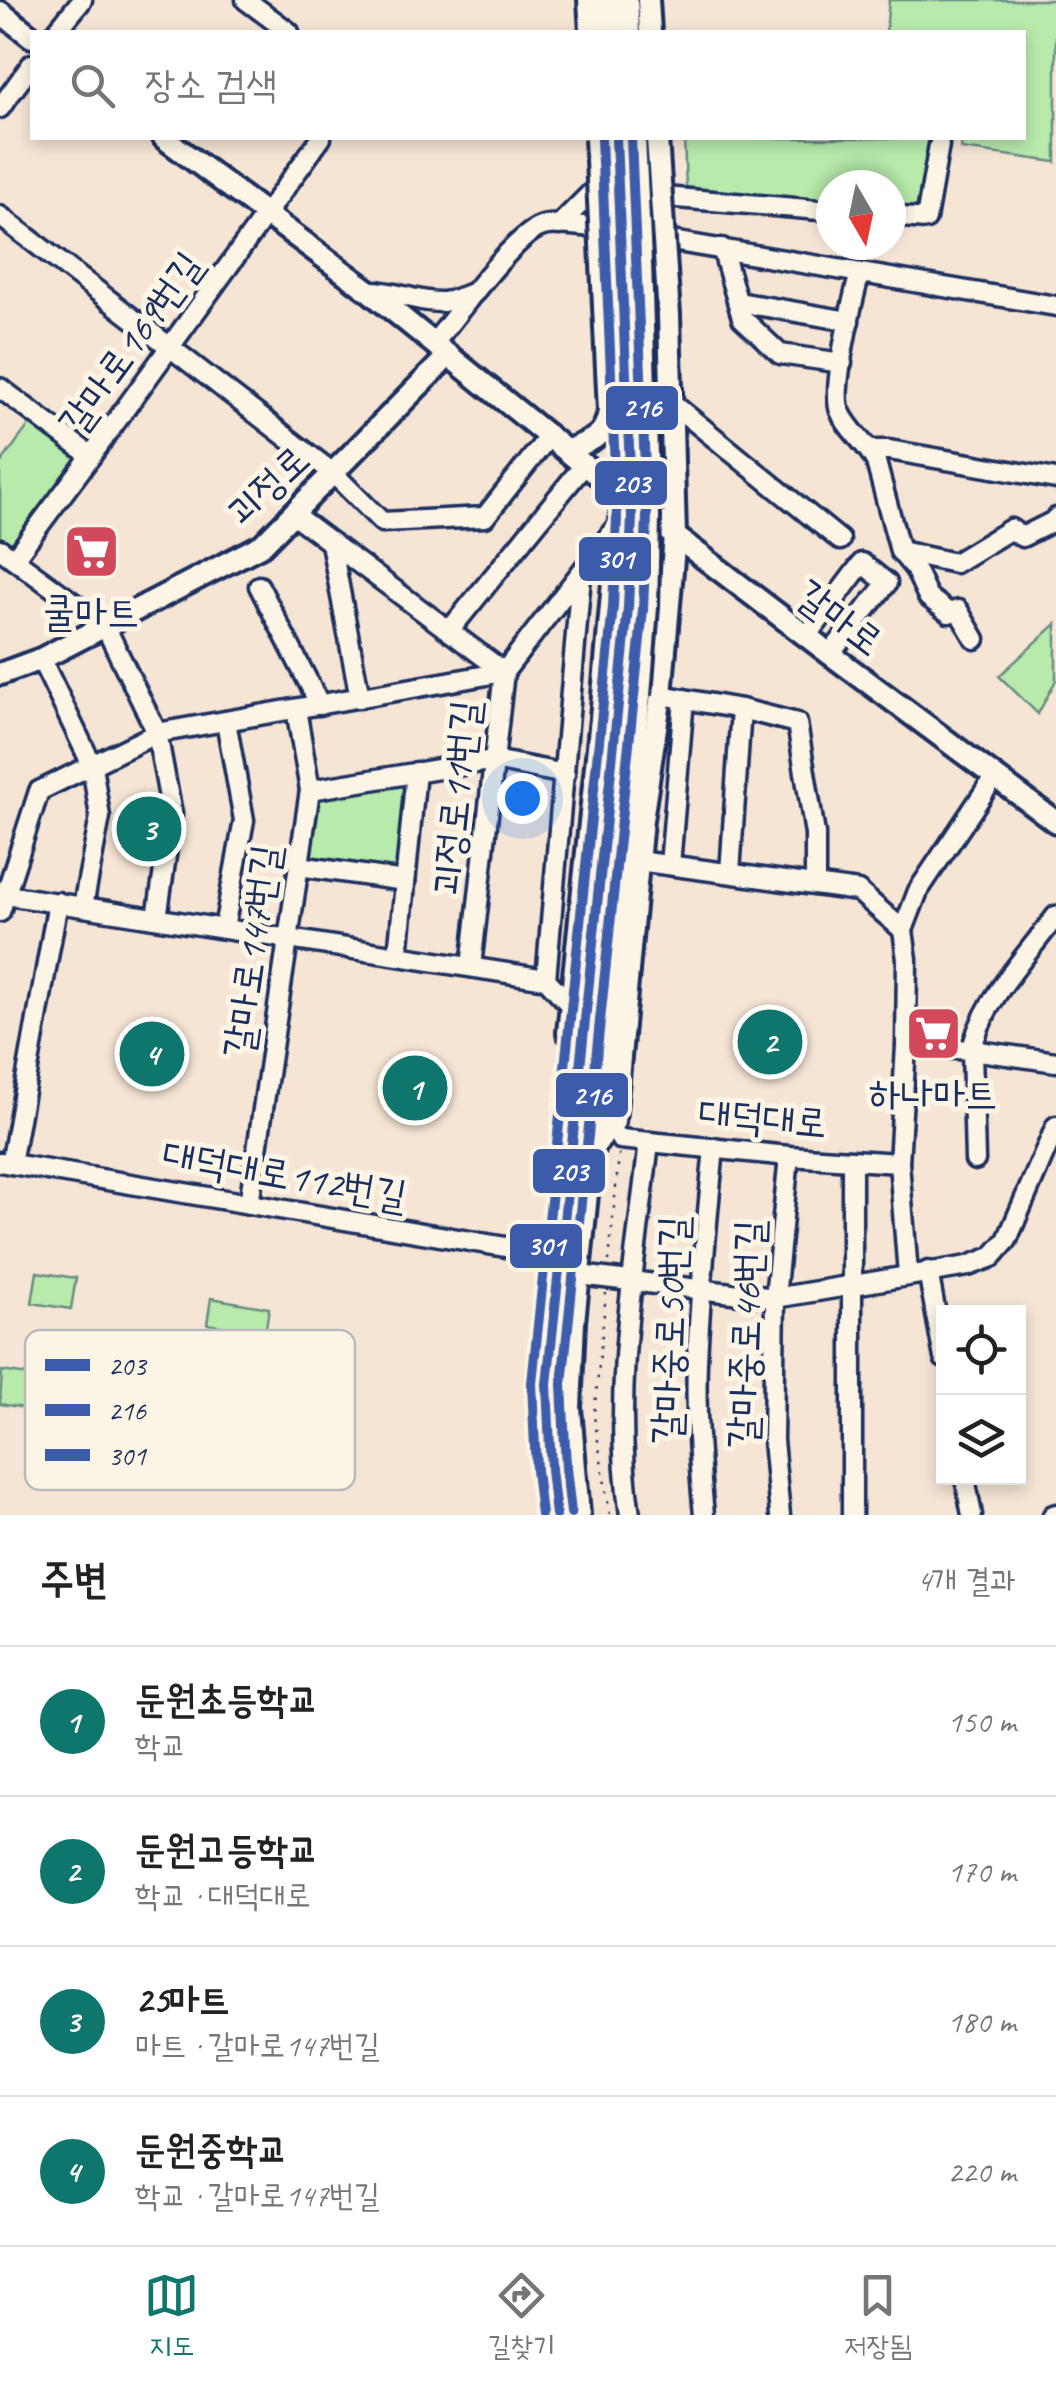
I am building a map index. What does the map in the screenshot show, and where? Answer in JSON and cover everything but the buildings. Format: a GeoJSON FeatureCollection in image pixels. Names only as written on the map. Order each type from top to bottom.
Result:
{"type":"FeatureCollection","features":[{"type":"Feature","properties":{"kind":"main road"},"geometry":{"type":"LineString","coordinates":[[589,0],[591,30]]}},
{"type":"Feature","properties":{"kind":"main road"},"geometry":{"type":"LineString","coordinates":[[608,0],[610,30]]}},
{"type":"Feature","properties":{"kind":"main road"},"geometry":{"type":"LineString","coordinates":[[628,0],[629,30]]}},
{"type":"Feature","properties":{"kind":"main road"},"geometry":{"type":"LineString","coordinates":[[648,0],[650,30]]}},
{"type":"Feature","properties":{"kind":"main road"},"geometry":{"type":"LineString","coordinates":[[0,12],[30,35]]}},
{"type":"Feature","properties":{"kind":"main road","name":"갈마로"},"geometry":{"type":"LineString","coordinates":[[167,140],[369,291],[675,536],[1056,822]]}},
{"type":"Feature","properties":{"kind":"main road"},"geometry":{"type":"LineString","coordinates":[[576,457],[606,426],[608,411],[596,140]]}},
{"type":"Feature","properties":{"kind":"main road"},"geometry":{"type":"LineString","coordinates":[[581,1148],[614,1122],[642,820],[640,695],[628,608],[632,517],[616,140]]}},
{"type":"Feature","properties":{"kind":"main road"},"geometry":{"type":"LineString","coordinates":[[556,1515],[547,1384],[559,1256],[610,973],[647,607],[649,518],[635,140]]}},
{"type":"Feature","properties":{"kind":"main road"},"geometry":{"type":"LineString","coordinates":[[579,1515],[570,1408],[581,1148],[640,695],[675,536],[669,315],[657,140]]}},
{"type":"Feature","properties":{"kind":"main road","name":"괴정로"},"geometry":{"type":"LineString","coordinates":[[0,674],[41,659],[262,545],[333,473],[441,349]]}},
{"type":"Feature","properties":{"kind":"main road"},"geometry":{"type":"LineString","coordinates":[[581,1148],[562,1097],[624,493]]}},
{"type":"Feature","properties":{"kind":"main road"},"geometry":{"type":"LineString","coordinates":[[610,973],[624,1028]]}},
{"type":"Feature","properties":{"kind":"street"},"geometry":{"type":"LineString","coordinates":[[58,30],[82,0]]}},
{"type":"Feature","properties":{"kind":"street"},"geometry":{"type":"LineString","coordinates":[[246,0],[287,30]]}},
{"type":"Feature","properties":{"kind":"street"},"geometry":{"type":"LineString","coordinates":[[0,108],[30,67]]}},
{"type":"Feature","properties":{"kind":"street","name":"갈마로169번길"},"geometry":{"type":"LineString","coordinates":[[7,554],[91,456],[320,140]]}},
{"type":"Feature","properties":{"kind":"street"},"geometry":{"type":"LineString","coordinates":[[906,217],[926,219],[939,145]]}},
{"type":"Feature","properties":{"kind":"street"},"geometry":{"type":"LineString","coordinates":[[559,225],[593,192],[816,211]]}},
{"type":"Feature","properties":{"kind":"street"},"geometry":{"type":"LineString","coordinates":[[0,216],[333,473],[382,522],[486,516],[550,435]]}},
{"type":"Feature","properties":{"kind":"street"},"geometry":{"type":"LineString","coordinates":[[441,349],[476,292],[519,240],[540,226],[583,226],[1056,306]]}},
{"type":"Feature","properties":{"kind":"street"},"geometry":{"type":"LineString","coordinates":[[722,248],[742,318],[780,354],[842,363]]}},
{"type":"Feature","properties":{"kind":"street"},"geometry":{"type":"LineString","coordinates":[[860,273],[836,400],[850,429],[876,462],[900,551],[915,569],[928,598],[950,612],[958,610],[975,639]]}},
{"type":"Feature","properties":{"kind":"street"},"geometry":{"type":"LineString","coordinates":[[369,291],[389,290],[410,298],[446,302],[476,292]]}},
{"type":"Feature","properties":{"kind":"street"},"geometry":{"type":"LineString","coordinates":[[738,302],[849,321]]}},
{"type":"Feature","properties":{"kind":"street"},"geometry":{"type":"LineString","coordinates":[[0,388],[91,456]]}},
{"type":"Feature","properties":{"kind":"street"},"geometry":{"type":"LineString","coordinates":[[673,404],[840,540]]}},
{"type":"Feature","properties":{"kind":"street"},"geometry":{"type":"LineString","coordinates":[[870,450],[1056,479]]}},
{"type":"Feature","properties":{"kind":"street"},"geometry":{"type":"LineString","coordinates":[[450,631],[576,457]]}},
{"type":"Feature","properties":{"kind":"street","name":"괴정로11번길"},"geometry":{"type":"LineString","coordinates":[[293,514],[504,672],[472,967]]}},
{"type":"Feature","properties":{"kind":"street"},"geometry":{"type":"LineString","coordinates":[[900,551],[955,564],[1012,528],[1022,537],[1056,518]]}},
{"type":"Feature","properties":{"kind":"street"},"geometry":{"type":"LineString","coordinates":[[571,1006],[546,979],[58,902],[2,900],[39,791],[157,733],[504,672],[613,531]]}},
{"type":"Feature","properties":{"kind":"street"},"geometry":{"type":"LineString","coordinates":[[331,543],[360,698]]}},
{"type":"Feature","properties":{"kind":"street"},"geometry":{"type":"LineString","coordinates":[[7,554],[105,626],[157,733],[172,814],[158,918]]}},
{"type":"Feature","properties":{"kind":"street"},"geometry":{"type":"LineString","coordinates":[[807,636],[862,563],[887,583],[830,654]]}},
{"type":"Feature","properties":{"kind":"street"},"geometry":{"type":"LineString","coordinates":[[546,979],[582,574]]}},
{"type":"Feature","properties":{"kind":"street"},"geometry":{"type":"LineString","coordinates":[[259,586],[320,704]]}},
{"type":"Feature","properties":{"kind":"street"},"geometry":{"type":"LineString","coordinates":[[41,659],[92,765],[100,817],[83,906]]}},
{"type":"Feature","properties":{"kind":"street"},"geometry":{"type":"LineString","coordinates":[[640,695],[741,709],[797,724],[815,834],[815,885]]}},
{"type":"Feature","properties":{"kind":"street"},"geometry":{"type":"LineString","coordinates":[[670,866],[684,700]]}},
{"type":"Feature","properties":{"kind":"street","name":"갈마로147번길"},"geometry":{"type":"LineString","coordinates":[[249,1204],[310,790],[296,709]]}},
{"type":"Feature","properties":{"kind":"street"},"geometry":{"type":"LineString","coordinates":[[730,874],[741,709]]}},
{"type":"Feature","properties":{"kind":"street","name":"갈마로147번길"},"geometry":{"type":"LineString","coordinates":[[224,928],[244,820],[226,721]]}},
{"type":"Feature","properties":{"kind":"street"},"geometry":{"type":"LineString","coordinates":[[310,790],[494,760],[565,774]]}},
{"type":"Feature","properties":{"kind":"street","name":"괴정로11번길"},"geometry":{"type":"LineString","coordinates":[[398,954],[416,772]]}},
{"type":"Feature","properties":{"kind":"street"},"geometry":{"type":"LineString","coordinates":[[908,1274],[899,1162],[908,960],[903,930],[918,891],[995,776]]}},
{"type":"Feature","properties":{"kind":"street"},"geometry":{"type":"LineString","coordinates":[[638,861],[858,891],[903,930]]}},
{"type":"Feature","properties":{"kind":"street","name":"괴정로11번길"},"geometry":{"type":"LineString","coordinates":[[299,866],[405,881]]}},
{"type":"Feature","properties":{"kind":"street"},"geometry":{"type":"LineString","coordinates":[[6,1163],[58,902]]}},
{"type":"Feature","properties":{"kind":"street"},"geometry":{"type":"LineString","coordinates":[[975,1160],[975,1034],[985,1012],[1056,916]]}},
{"type":"Feature","properties":{"kind":"street"},"geometry":{"type":"LineString","coordinates":[[906,1046],[972,1050],[1056,1062]]}},
{"type":"Feature","properties":{"kind":"street"},"geometry":{"type":"LineString","coordinates":[[578,1275],[775,1298],[968,1266],[992,1257],[1007,1240],[1056,1126]]}},
{"type":"Feature","properties":{"kind":"street","name":"대덕대로"},"geometry":{"type":"LineString","coordinates":[[620,1139],[899,1162]]}},
{"type":"Feature","properties":{"kind":"street"},"geometry":{"type":"LineString","coordinates":[[630,1515],[626,1494],[624,1388],[628,1310],[649,1142]]}},
{"type":"Feature","properties":{"kind":"street","name":"갈마중로50번길"},"geometry":{"type":"LineString","coordinates":[[704,1515],[697,1366],[714,1148]]}},
{"type":"Feature","properties":{"kind":"street","name":"갈마중로46번길"},"geometry":{"type":"LineString","coordinates":[[780,1515],[773,1440],[775,1298],[790,1156]]}},
{"type":"Feature","properties":{"kind":"street"},"geometry":{"type":"LineString","coordinates":[[852,1160],[852,1515]]}},
{"type":"Feature","properties":{"kind":"street","name":"대덕대로112번길"},"geometry":{"type":"LineString","coordinates":[[6,1163],[559,1256]]}},
{"type":"Feature","properties":{"kind":"street"},"geometry":{"type":"LineString","coordinates":[[928,1271],[936,1314]]}},
{"type":"Feature","properties":{"kind":"street"},"geometry":{"type":"LineString","coordinates":[[966,1485],[972,1515]]}},
{"type":"Feature","properties":{"kind":"path"},"geometry":{"type":"LineString","coordinates":[[610,1515],[594,1416],[620,1139]]}},
{"type":"Feature","properties":{"kind":"green space"},"geometry":{"type":"Polygon","coordinates":[[[889,0],[1056,0],[1056,162],[961,149],[962,140],[1026,140],[1026,30],[886,30],[889,0]]]}},
{"type":"Feature","properties":{"kind":"green space"},"geometry":{"type":"Polygon","coordinates":[[[684,140],[935,140],[922,214],[906,212],[906,170],[816,170],[816,201],[686,187],[684,140]]]}},
{"type":"Feature","properties":{"kind":"green space"},"geometry":{"type":"Polygon","coordinates":[[[32,421],[79,457],[12,546],[0,537],[0,464],[32,421]]]}},
{"type":"Feature","properties":{"kind":"green space"},"geometry":{"type":"Polygon","coordinates":[[[1056,624],[1056,680],[1038,714],[999,676],[1056,624]]]}},
{"type":"Feature","properties":{"kind":"green space"},"geometry":{"type":"Polygon","coordinates":[[[411,783],[400,872],[307,861],[314,798],[411,783]]]}},
{"type":"Feature","properties":{"kind":"green space"},"geometry":{"type":"Polygon","coordinates":[[[37,1272],[76,1278],[71,1309],[32,1303],[37,1272]]]}},
{"type":"Feature","properties":{"kind":"green space"},"geometry":{"type":"Polygon","coordinates":[[[211,1298],[269,1308],[266,1330],[207,1324],[211,1298]]]}},
{"type":"Feature","properties":{"kind":"green space"},"geometry":{"type":"Polygon","coordinates":[[[2,1371],[25,1375],[25,1408],[0,1404],[2,1371]]]}},
{"type":"Feature","properties":{"kind":"transit line","name":"301"},"geometry":{"type":"LineString","coordinates":[[541,1515],[532,1383],[613,607],[617,517],[601,140]]}},
{"type":"Feature","properties":{"kind":"transit line","name":"203"},"geometry":{"type":"LineString","coordinates":[[556,1515],[547,1384],[628,608],[632,517],[616,140]]}},
{"type":"Feature","properties":{"kind":"transit line","name":"216"},"geometry":{"type":"LineString","coordinates":[[571,1513],[562,1384],[643,610],[647,516],[631,140]]}},
{"type":"Feature","properties":{"kind":"place","name":"쿨마트"},"geometry":{"type":"Point","coordinates":[91,552]}},
{"type":"Feature","properties":{"kind":"place","name":"25마트"},"geometry":{"type":"Point","coordinates":[149,829]}},
{"type":"Feature","properties":{"kind":"place","name":"하나마트"},"geometry":{"type":"Point","coordinates":[933,1034]}},
{"type":"Feature","properties":{"kind":"place","name":"둔원고등학교"},"geometry":{"type":"Point","coordinates":[770,1042]}},
{"type":"Feature","properties":{"kind":"place","name":"둔원중학교"},"geometry":{"type":"Point","coordinates":[152,1054]}},
{"type":"Feature","properties":{"kind":"place","name":"둔원초등학교"},"geometry":{"type":"Point","coordinates":[415,1088]}}]}
